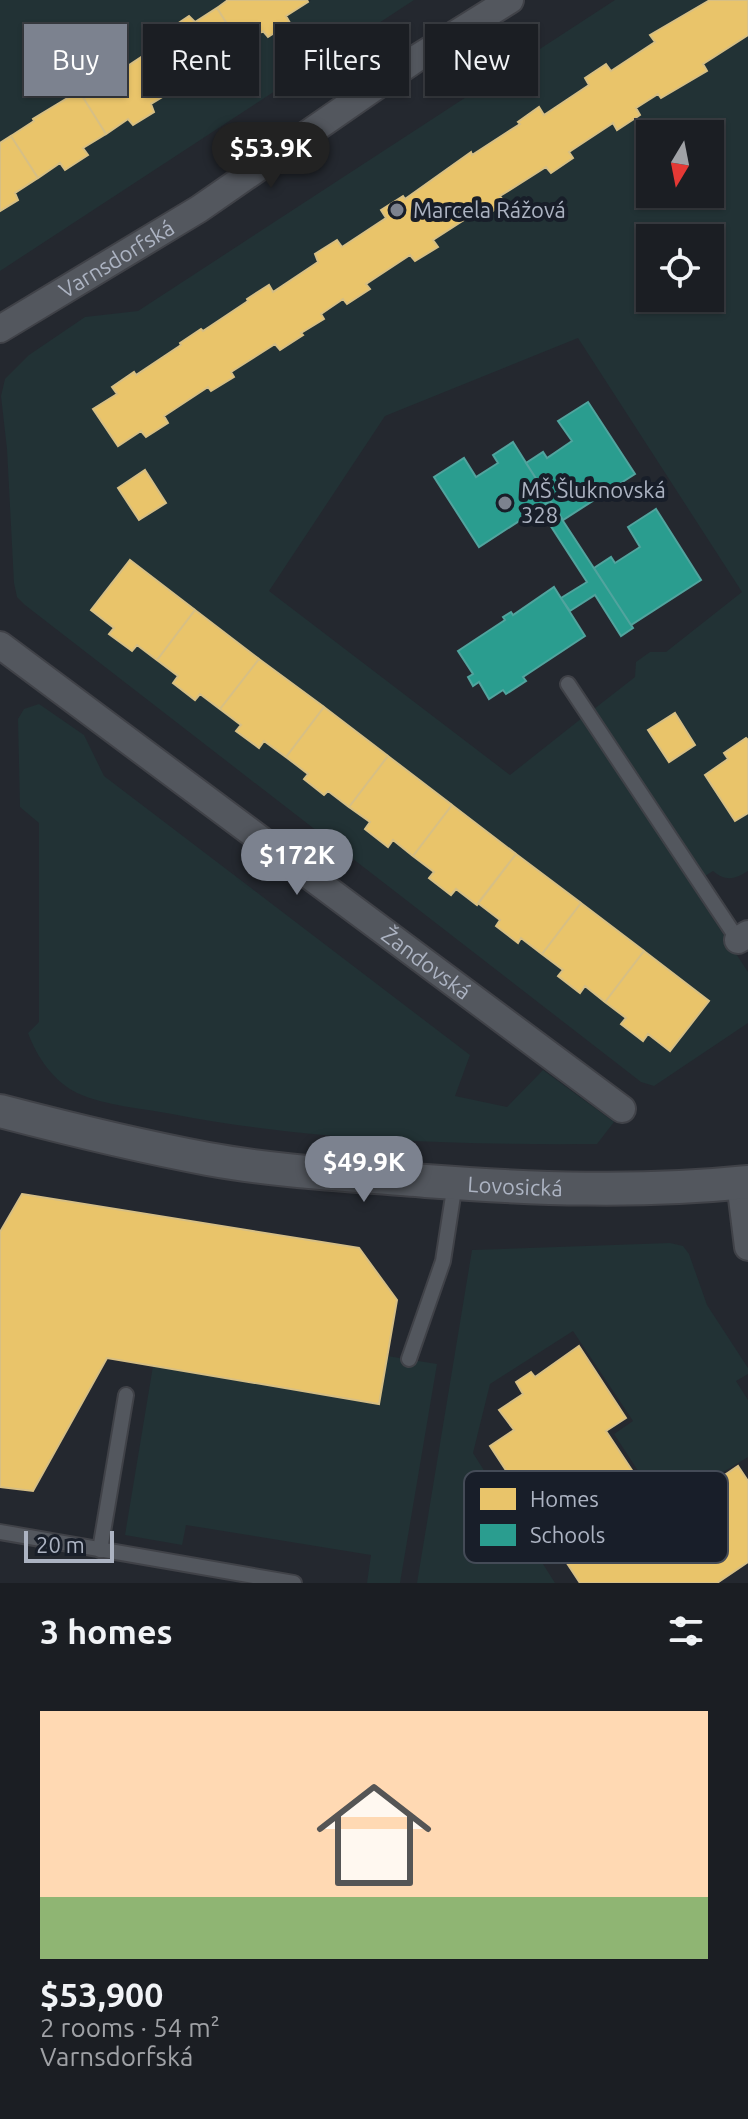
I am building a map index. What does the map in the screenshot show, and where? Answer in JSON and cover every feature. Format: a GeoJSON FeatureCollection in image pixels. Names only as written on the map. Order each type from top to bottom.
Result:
{"type":"FeatureCollection","features":[{"type":"Feature","properties":{"kind":"street","name":"Varnsdorfská"},"geometry":{"type":"LineString","coordinates":[[0,329],[199,209],[417,58],[510,0]]}},
{"type":"Feature","properties":{"kind":"street","name":"Žandovská"},"geometry":{"type":"LineString","coordinates":[[0,645],[622,1109]]}},
{"type":"Feature","properties":{"kind":"street","name":"Lovosická"},"geometry":{"type":"LineString","coordinates":[[0,1111],[77,1132],[210,1160],[311,1172],[528,1189],[744,1182]]}},
{"type":"Feature","properties":{"kind":"street"},"geometry":{"type":"LineString","coordinates":[[744,1182],[748,1247]]}},
{"type":"Feature","properties":{"kind":"lane"},"geometry":{"type":"LineString","coordinates":[[568,684],[743,937]]}},
{"type":"Feature","properties":{"kind":"lane"},"geometry":{"type":"LineString","coordinates":[[409,1359],[443,1261],[455,1183]]}},
{"type":"Feature","properties":{"kind":"lane"},"geometry":{"type":"LineString","coordinates":[[100,1550],[126,1395]]}},
{"type":"Feature","properties":{"kind":"lane"},"geometry":{"type":"LineString","coordinates":[[0,1532],[294,1583]]}},
{"type":"Feature","properties":{"kind":"shaded area"},"geometry":{"type":"Polygon","coordinates":[[[0,0],[228,0],[195,22],[189,16],[180,24],[143,24],[143,56],[127,66],[127,24],[24,24],[24,96],[69,96],[0,143],[0,0]]]}},
{"type":"Feature","properties":{"kind":"shaded area"},"geometry":{"type":"Polygon","coordinates":[[[311,0],[414,0],[377,24],[288,24],[286,16],[311,0]]]}},
{"type":"Feature","properties":{"kind":"shaded area"},"geometry":{"type":"Polygon","coordinates":[[[615,0],[710,0],[651,35],[655,42],[611,71],[606,65],[586,77],[589,85],[544,115],[539,108],[405,199],[403,196],[381,210],[386,218],[342,247],[338,243],[317,257],[318,262],[273,292],[268,285],[203,331],[201,329],[180,342],[181,345],[136,375],[133,373],[113,386],[117,394],[94,409],[118,446],[141,431],[147,437],[168,423],[164,416],[208,387],[212,391],[234,377],[231,372],[275,344],[279,347],[302,335],[321,314],[343,299],[347,304],[369,289],[366,284],[410,255],[416,261],[437,247],[433,240],[478,211],[483,217],[504,203],[500,196],[546,167],[551,173],[573,158],[569,152],[613,123],[617,129],[640,115],[636,108],[658,94],[661,98],[707,71],[703,64],[748,34],[748,740],[724,752],[728,759],[705,775],[735,821],[748,813],[748,871],[730,878],[713,871],[705,876],[594,709],[635,677],[636,662],[650,652],[666,652],[742,592],[578,338],[385,416],[269,591],[510,775],[582,718],[748,972],[748,1023],[654,1086],[641,1082],[17,597],[1,396],[5,379],[29,355],[85,317],[138,311],[468,96],[538,96],[538,50],[615,0]],[[119,487],[139,520],[165,503],[119,487]],[[130,560],[91,610],[114,628],[110,634],[137,645],[178,676],[173,683],[200,694],[241,725],[237,731],[258,748],[264,741],[308,774],[304,780],[324,795],[328,791],[370,822],[365,829],[388,846],[393,840],[500,920],[496,927],[517,943],[521,938],[563,970],[558,976],[579,992],[585,986],[626,1018],[621,1024],[643,1040],[648,1034],[670,1051],[708,1000],[130,560]],[[675,713],[648,731],[669,762],[695,745],[675,713]]]}},
{"type":"Feature","properties":{"kind":"shaded area"},"geometry":{"type":"Polygon","coordinates":[[[263,31],[269,37],[275,33],[275,91],[0,271],[0,211],[18,200],[15,193],[128,119],[133,125],[154,112],[151,104],[164,96],[259,96],[259,34],[263,31]]]}},
{"type":"Feature","properties":{"kind":"shaded area"},"geometry":{"type":"Polygon","coordinates":[[[39,704],[84,735],[104,776],[470,1055],[455,1096],[507,1107],[543,1070],[614,1122],[597,1144],[383,1140],[224,1123],[112,1104],[68,1088],[47,1068],[28,1033],[39,1022],[39,823],[20,807],[18,719],[24,709],[39,704]]]}},
{"type":"Feature","properties":{"kind":"shaded area"},"geometry":{"type":"Polygon","coordinates":[[[670,1243],[683,1246],[689,1254],[707,1305],[748,1368],[748,1374],[736,1381],[748,1400],[748,1457],[725,1471],[638,1471],[614,1434],[633,1421],[573,1331],[490,1384],[473,1453],[484,1471],[464,1471],[464,1563],[542,1563],[555,1583],[417,1583],[472,1250],[670,1243]]]}},
{"type":"Feature","properties":{"kind":"shaded area"},"geometry":{"type":"Polygon","coordinates":[[[387,1356],[437,1364],[400,1583],[367,1583],[371,1555],[186,1525],[182,1545],[125,1535],[153,1366],[378,1404],[387,1356]]]}},
{"type":"Feature","properties":{"kind":"building: Homes"},"geometry":{"type":"Polygon","coordinates":[[[228,0],[308,2],[286,16],[290,23],[275,24],[275,33],[268,37],[263,31],[259,34],[259,24],[227,24],[217,8],[228,0]]]}},
{"type":"Feature","properties":{"kind":"building: Homes"},"geometry":{"type":"Polygon","coordinates":[[[710,0],[748,0],[748,35],[703,64],[707,71],[661,98],[658,94],[636,108],[640,115],[617,130],[613,123],[569,152],[573,158],[551,173],[546,167],[500,196],[505,203],[482,218],[478,211],[433,240],[438,247],[415,261],[410,255],[366,284],[370,289],[347,304],[343,299],[321,314],[324,319],[301,333],[303,335],[280,350],[275,344],[231,372],[234,377],[211,391],[208,387],[164,416],[168,423],[146,437],[141,431],[118,446],[93,409],[117,394],[112,387],[134,372],[136,375],[269,285],[273,292],[318,262],[315,254],[337,240],[342,247],[386,218],[381,210],[403,196],[405,199],[471,152],[472,155],[520,124],[518,122],[539,107],[544,115],[589,85],[585,78],[606,64],[611,71],[655,42],[650,35],[710,0]]]}},
{"type":"Feature","properties":{"kind":"building: Homes"},"geometry":{"type":"Polygon","coordinates":[[[217,8],[227,24],[177,24],[189,16],[195,22],[217,8]]]}},
{"type":"Feature","properties":{"kind":"building: Homes"},"geometry":{"type":"Polygon","coordinates":[[[143,56],[143,96],[164,96],[151,104],[154,112],[133,125],[128,119],[106,134],[82,96],[127,96],[127,66],[143,56]]]}},
{"type":"Feature","properties":{"kind":"building: Homes"},"geometry":{"type":"Polygon","coordinates":[[[71,96],[82,96],[106,134],[83,148],[88,155],[65,170],[60,163],[38,178],[11,136],[71,96]]]}},
{"type":"Feature","properties":{"kind":"building: Homes"},"geometry":{"type":"Polygon","coordinates":[[[11,136],[38,178],[15,193],[18,200],[0,211],[0,143],[11,136]]]}},
{"type":"Feature","properties":{"kind":"building: Homes"},"geometry":{"type":"Polygon","coordinates":[[[145,470],[166,503],[139,520],[118,488],[145,470]]]}},
{"type":"Feature","properties":{"kind":"building: Homes"},"geometry":{"type":"Polygon","coordinates":[[[130,560],[195,610],[157,660],[137,645],[132,651],[109,634],[114,628],[91,610],[130,560]]]}},
{"type":"Feature","properties":{"kind":"building: Homes"},"geometry":{"type":"Polygon","coordinates":[[[195,610],[259,659],[220,709],[200,694],[195,700],[173,683],[178,676],[157,660],[195,610]]]}},
{"type":"Feature","properties":{"kind":"building: Homes"},"geometry":{"type":"Polygon","coordinates":[[[259,659],[324,707],[286,757],[264,741],[259,748],[236,731],[241,725],[220,709],[259,659]]]}},
{"type":"Feature","properties":{"kind":"building: Homes"},"geometry":{"type":"Polygon","coordinates":[[[324,707],[388,756],[349,807],[328,791],[324,795],[304,779],[308,774],[286,757],[324,707]]]}},
{"type":"Feature","properties":{"kind":"building: Homes"},"geometry":{"type":"Polygon","coordinates":[[[675,713],[695,745],[669,762],[648,730],[675,713]]]}},
{"type":"Feature","properties":{"kind":"building: Homes"},"geometry":{"type":"Polygon","coordinates":[[[746,738],[748,813],[735,821],[705,775],[728,759],[724,753],[746,738]]]}},
{"type":"Feature","properties":{"kind":"building: Homes"},"geometry":{"type":"Polygon","coordinates":[[[388,756],[452,805],[413,856],[393,840],[388,847],[365,829],[370,822],[349,807],[388,756]]]}},
{"type":"Feature","properties":{"kind":"building: Homes"},"geometry":{"type":"Polygon","coordinates":[[[452,805],[516,854],[477,905],[456,889],[451,895],[429,878],[434,872],[413,856],[452,805]]]}},
{"type":"Feature","properties":{"kind":"building: Homes"},"geometry":{"type":"Polygon","coordinates":[[[516,854],[581,903],[542,954],[521,938],[518,943],[496,926],[500,920],[478,903],[516,854]]]}},
{"type":"Feature","properties":{"kind":"building: Homes"},"geometry":{"type":"Polygon","coordinates":[[[581,903],[644,951],[605,1002],[585,986],[580,993],[558,976],[563,970],[542,954],[581,903]]]}},
{"type":"Feature","properties":{"kind":"building: Homes"},"geometry":{"type":"Polygon","coordinates":[[[644,951],[709,1001],[670,1051],[648,1034],[643,1041],[621,1024],[626,1018],[605,1002],[644,951]]]}},
{"type":"Feature","properties":{"kind":"building: Homes"},"geometry":{"type":"Polygon","coordinates":[[[22,1194],[359,1248],[397,1300],[379,1404],[107,1358],[33,1491],[0,1487],[0,1232],[22,1194]]]}},
{"type":"Feature","properties":{"kind":"building: Homes"},"geometry":{"type":"Polygon","coordinates":[[[579,1346],[626,1418],[606,1431],[633,1471],[506,1471],[490,1446],[514,1430],[499,1410],[523,1394],[516,1382],[531,1372],[535,1377],[579,1346]]]}},
{"type":"Feature","properties":{"kind":"building: Homes"},"geometry":{"type":"Polygon","coordinates":[[[738,1466],[748,1481],[748,1562],[717,1583],[580,1583],[567,1563],[728,1563],[728,1473],[738,1466]]]}},
{"type":"Feature","properties":{"kind":"building: Schools"},"geometry":{"type":"Polygon","coordinates":[[[588,402],[635,474],[563,520],[526,463],[543,452],[547,458],[572,441],[558,421],[588,402]]]}},
{"type":"Feature","properties":{"kind":"building: Schools"},"geometry":{"type":"Polygon","coordinates":[[[513,442],[550,501],[479,547],[434,477],[464,458],[476,477],[498,463],[493,455],[513,442]]]}},
{"type":"Feature","properties":{"kind":"building: Schools"},"geometry":{"type":"Polygon","coordinates":[[[550,501],[633,628],[621,636],[595,595],[570,611],[561,598],[587,582],[539,508],[550,501]]]}},
{"type":"Feature","properties":{"kind":"building: Schools"},"geometry":{"type":"Polygon","coordinates":[[[656,509],[701,580],[631,625],[594,568],[611,557],[615,563],[640,547],[628,527],[656,509]]]}},
{"type":"Feature","properties":{"kind":"building: Schools"},"geometry":{"type":"Polygon","coordinates":[[[554,587],[585,636],[523,677],[526,681],[506,694],[503,690],[489,699],[479,682],[473,686],[468,677],[473,674],[458,651],[505,620],[503,617],[511,612],[513,615],[554,587]]]}},
{"type":"Feature","properties":{"kind":"place","name":"Marcela Rážová"},"geometry":{"type":"Point","coordinates":[397,210]}},
{"type":"Feature","properties":{"kind":"place","name":"MŠ Šluknovská 328"},"geometry":{"type":"Point","coordinates":[505,503]}}]}
